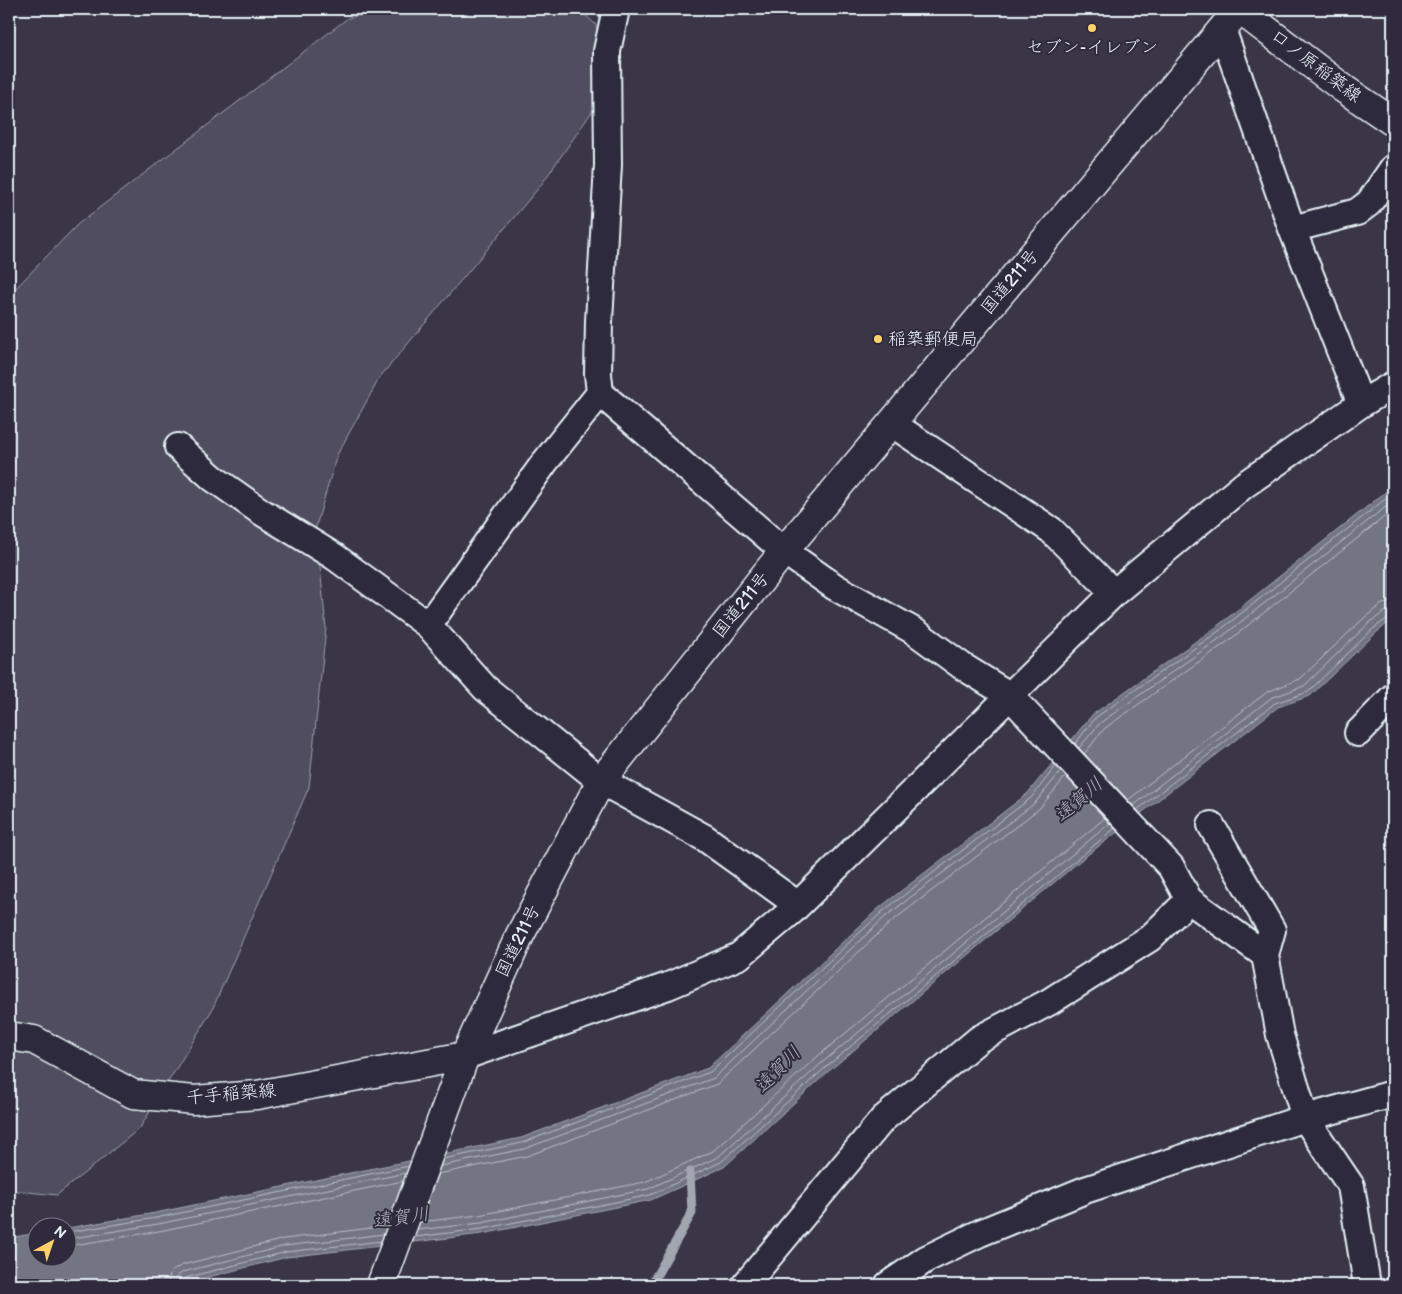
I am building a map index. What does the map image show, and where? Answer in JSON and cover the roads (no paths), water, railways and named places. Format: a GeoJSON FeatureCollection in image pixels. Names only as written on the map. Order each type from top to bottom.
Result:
{"type":"FeatureCollection","features":[{"type":"Feature","properties":{"kind":"main road","name":"口ノ原稲築線"},"geometry":{"type":"LineString","coordinates":[[1233,15],[1393,122]]}},
{"type":"Feature","properties":{"kind":"main road","name":"国道211号"},"geometry":{"type":"LineString","coordinates":[[381,1285],[464,1056],[520,935],[602,781],[784,551],[1233,15]]}},
{"type":"Feature","properties":{"kind":"main road","name":"千手稲築線"},"geometry":{"type":"LineString","coordinates":[[9,1036],[34,1040],[133,1094],[194,1100],[258,1095],[464,1056]]}},
{"type":"Feature","properties":{"kind":"street"},"geometry":{"type":"LineString","coordinates":[[616,9],[606,52],[608,165],[599,321],[598,374],[600,393],[784,551],[835,587],[914,631],[962,666],[1016,701],[1171,867],[1188,900],[1264,955]]}},
{"type":"Feature","properties":{"kind":"street"},"geometry":{"type":"LineString","coordinates":[[1233,15],[1292,229],[1361,404]]}},
{"type":"Feature","properties":{"kind":"street"},"geometry":{"type":"LineString","coordinates":[[1292,229],[1356,212],[1369,203],[1393,168]]}},
{"type":"Feature","properties":{"kind":"street"},"geometry":{"type":"LineString","coordinates":[[464,1056],[668,986],[739,956],[798,905],[1016,701],[1114,593],[1244,485],[1361,404],[1393,385]]}},
{"type":"Feature","properties":{"kind":"street"},"geometry":{"type":"LineString","coordinates":[[428,625],[545,462],[600,393]]}},
{"type":"Feature","properties":{"kind":"street"},"geometry":{"type":"LineString","coordinates":[[892,423],[1051,530],[1114,593]]}},
{"type":"Feature","properties":{"kind":"street"},"geometry":{"type":"LineString","coordinates":[[178,447],[213,478],[260,511],[335,558],[428,625],[485,688],[602,781],[705,838],[798,905]]}},
{"type":"Feature","properties":{"kind":"street"},"geometry":{"type":"LineString","coordinates":[[1358,733],[1393,697]]}},
{"type":"Feature","properties":{"kind":"street"},"geometry":{"type":"LineString","coordinates":[[1211,825],[1272,930],[1264,955],[1280,1035],[1305,1118],[1351,1186],[1368,1285]]}},
{"type":"Feature","properties":{"kind":"street"},"geometry":{"type":"LineString","coordinates":[[745,1285],[884,1120],[979,1039],[1049,1002],[1150,938],[1188,900]]}},
{"type":"Feature","properties":{"kind":"street"},"geometry":{"type":"LineString","coordinates":[[888,1285],[926,1259],[980,1233],[1077,1194],[1305,1118],[1393,1094]]}},
{"type":"Feature","properties":{"kind":"water","name":"遠賀川"},"geometry":{"type":"Polygon","coordinates":[[[1393,486],[1393,619],[1310,696],[1278,707],[1081,860],[830,1070],[724,1167],[651,1200],[482,1234],[287,1257],[177,1285],[9,1285],[9,1238],[28,1235],[28,1266],[78,1266],[78,1226],[155,1213],[521,1138],[708,1068],[879,908],[1027,794],[1092,715],[1216,627],[1393,486]]]}},
{"type":"Feature","properties":{"kind":"waterway"},"geometry":{"type":"LineString","coordinates":[[651,1285],[692,1213],[690,1172]]}},
{"type":"Feature","properties":{"kind":"place","name":"セブン-イレブン"},"geometry":{"type":"Point","coordinates":[1092,28]}},
{"type":"Feature","properties":{"kind":"place","name":"稲築郵便局"},"geometry":{"type":"Point","coordinates":[878,339]}}]}
